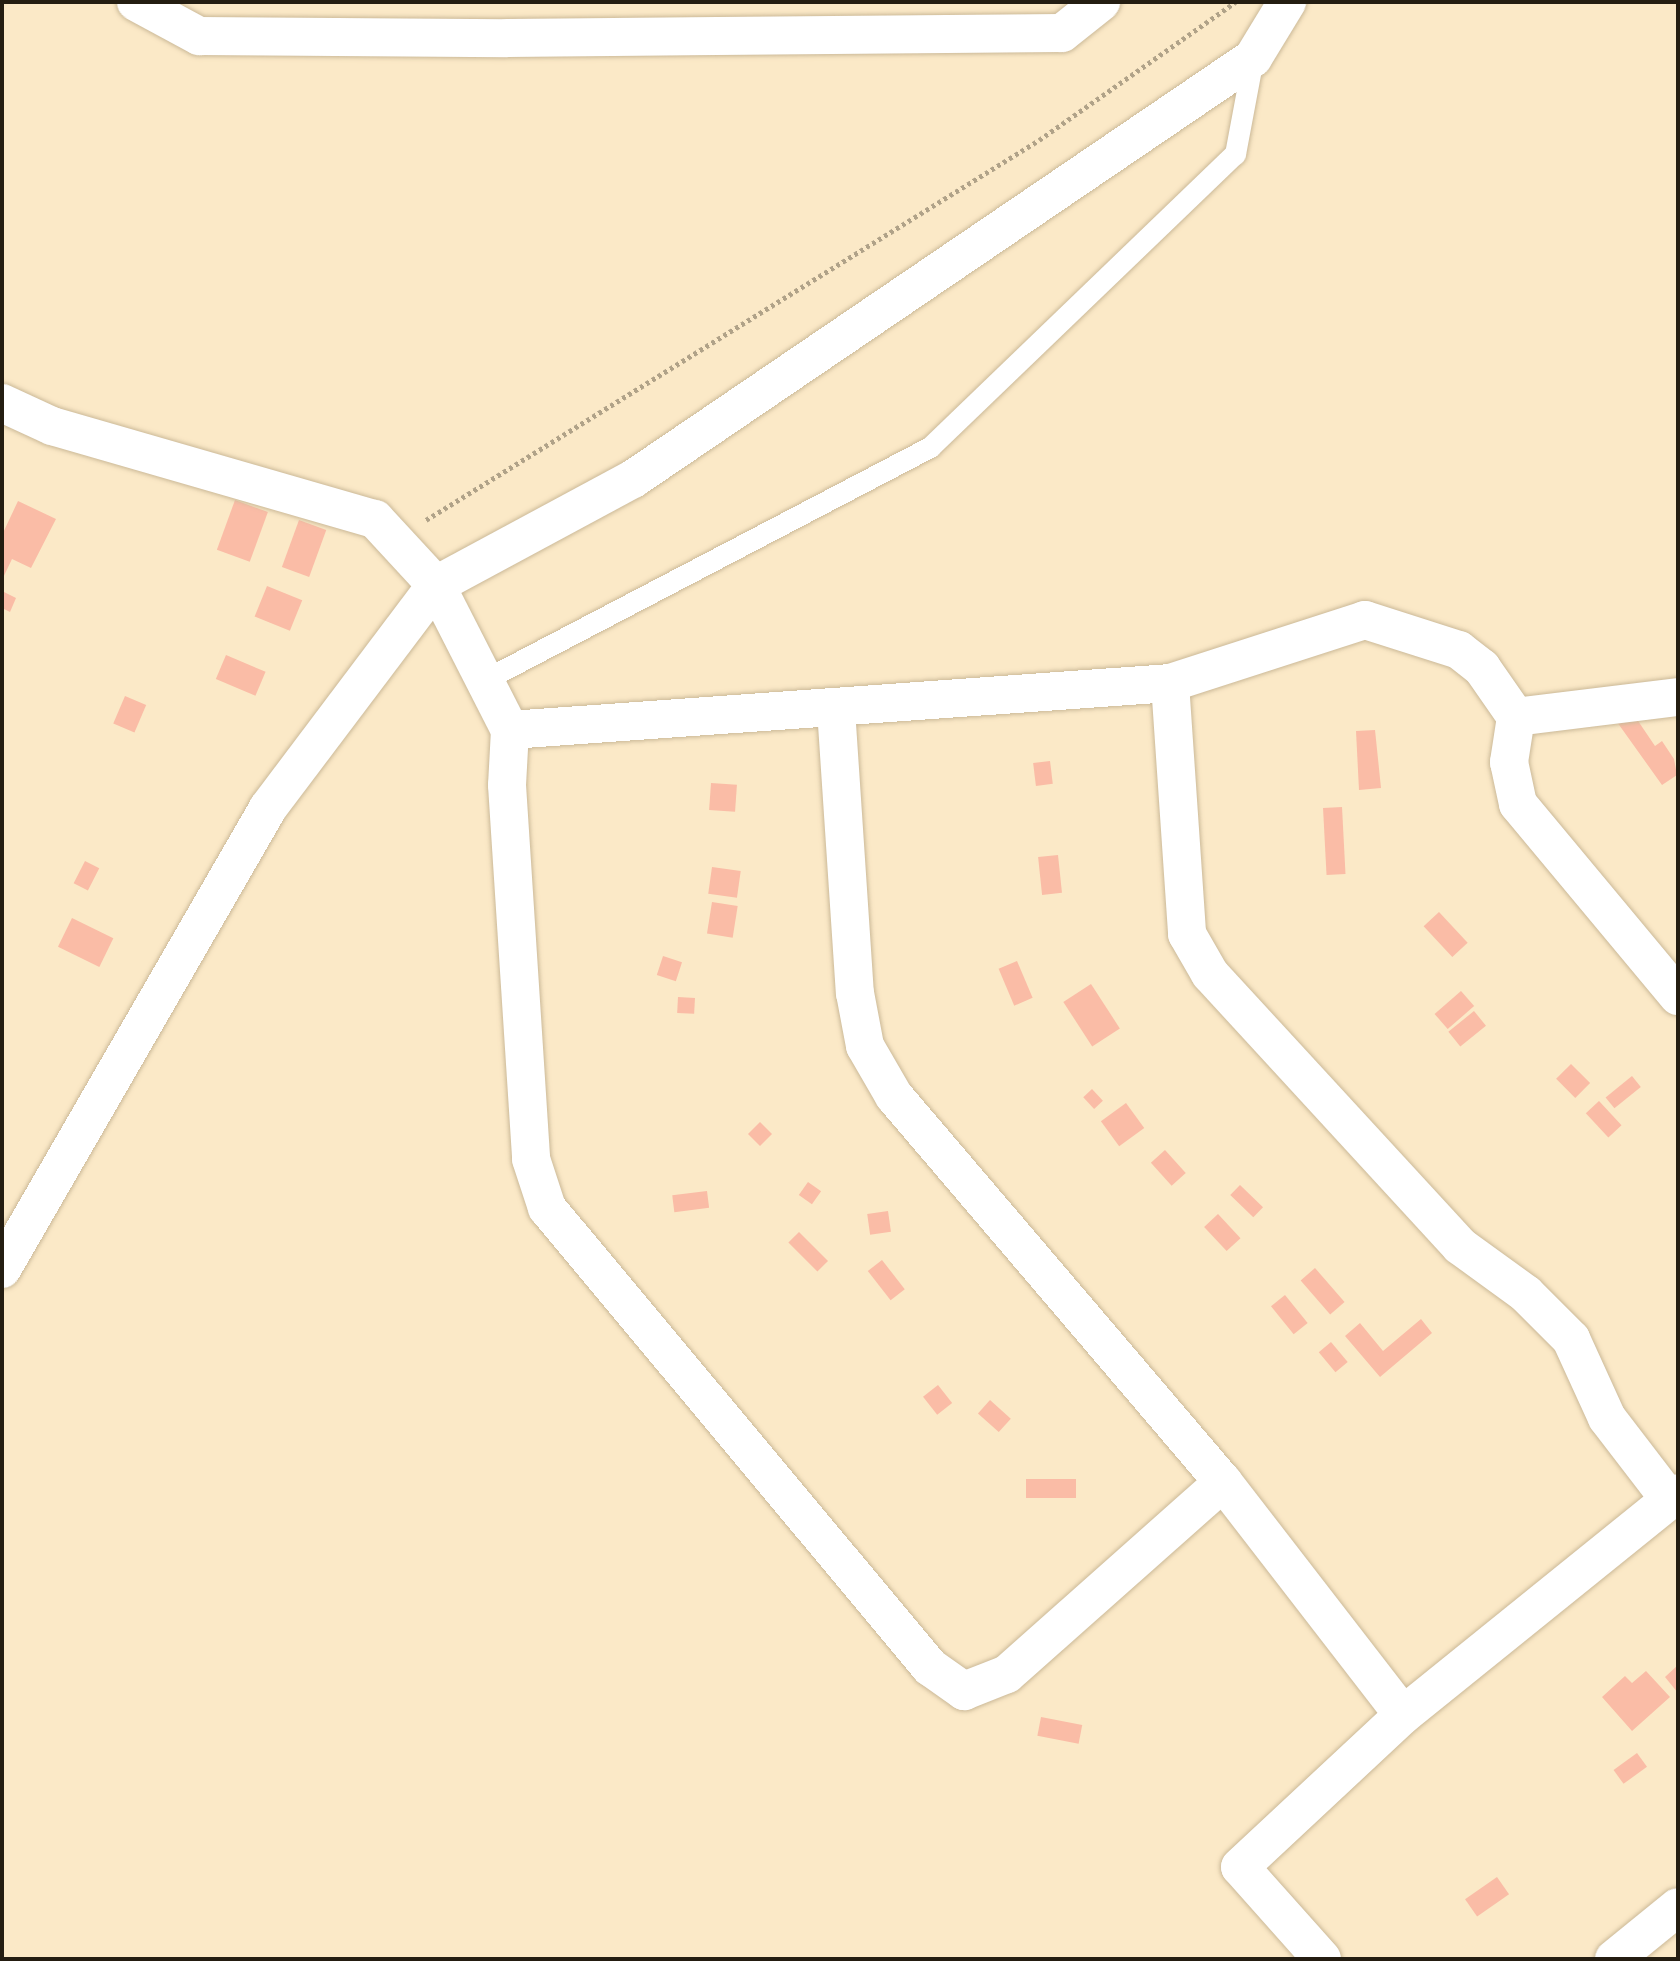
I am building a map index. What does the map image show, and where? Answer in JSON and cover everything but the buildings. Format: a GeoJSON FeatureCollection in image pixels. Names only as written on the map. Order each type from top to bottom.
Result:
{"type":"FeatureCollection","features":[{"type":"Feature","properties":{"kind":"street"},"geometry":{"type":"LineString","coordinates":[[136,2],[199,36],[507,38],[1062,33],[1101,2]]}},
{"type":"Feature","properties":{"kind":"street"},"geometry":{"type":"LineString","coordinates":[[2,1269],[268,808],[436,585],[633,479],[1253,58],[1287,2]]}},
{"type":"Feature","properties":{"kind":"street"},"geometry":{"type":"LineString","coordinates":[[2,403],[52,426],[374,519],[436,585],[488,678],[510,730],[507,785],[530,1146],[547,1208],[930,1667],[964,1691],[1007,1674],[1223,1482]]}},
{"type":"Feature","properties":{"kind":"street"},"geometry":{"type":"LineString","coordinates":[[510,730],[836,709],[1170,683],[1365,620],[1459,650],[1482,668],[1516,717],[1509,762],[1518,804],[1678,996]]}},
{"type":"Feature","properties":{"kind":"street"},"geometry":{"type":"LineString","coordinates":[[1170,683],[1187,934],[1210,974],[1460,1246],[1526,1294],[1571,1339],[1607,1418],[1674,1496],[1403,1715],[1240,1867],[1322,1959]]}},
{"type":"Feature","properties":{"kind":"street"},"geometry":{"type":"LineString","coordinates":[[1516,717],[1678,697]]}},
{"type":"Feature","properties":{"kind":"street"},"geometry":{"type":"LineString","coordinates":[[836,709],[855,993],[864,1046],[894,1096],[1223,1482],[1403,1715]]}},
{"type":"Feature","properties":{"kind":"street"},"geometry":{"type":"LineString","coordinates":[[1614,1959],[1678,1907]]}},
{"type":"Feature","properties":{"kind":"lane"},"geometry":{"type":"LineString","coordinates":[[488,678],[930,447],[1235,154],[1253,58]]}},
{"type":"Feature","properties":{"kind":"path"},"geometry":{"type":"LineString","coordinates":[[393,541],[1039,140],[1235,2]]}}]}
